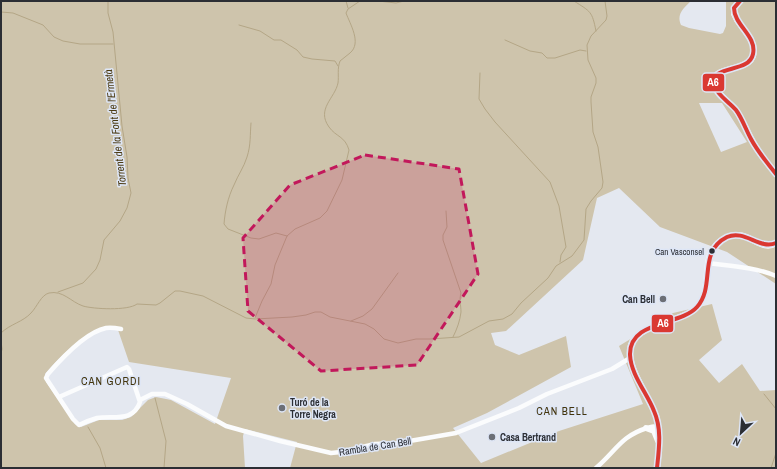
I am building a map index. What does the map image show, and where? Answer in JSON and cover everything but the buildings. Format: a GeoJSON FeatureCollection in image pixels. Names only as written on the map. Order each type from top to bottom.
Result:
{"type":"FeatureCollection","features":[{"type":"Feature","properties":{"kind":"main road"},"geometry":{"type":"LineString","coordinates":[[740,1],[734,8],[735,17],[753,46],[754,55],[746,64],[717,75],[713,83],[717,91],[739,115],[754,146],[776,174]]}},
{"type":"Feature","properties":{"kind":"main road"},"geometry":{"type":"LineString","coordinates":[[657,468],[659,448],[657,425],[648,397],[632,367],[630,358],[632,344],[635,338],[641,333],[693,312],[699,306],[705,293],[710,254],[721,240],[731,236],[742,235],[766,246],[771,246],[776,243]]}},
{"type":"Feature","properties":{"kind":"main road"},"geometry":{"type":"LineString","coordinates":[[646,428],[657,425]]}},
{"type":"Feature","properties":{"kind":"main road"},"geometry":{"type":"LineString","coordinates":[[646,428],[654,431],[656,434],[659,448]]}},
{"type":"Feature","properties":{"kind":"street"},"geometry":{"type":"LineString","coordinates":[[708,263],[767,272],[776,276]]}},
{"type":"Feature","properties":{"kind":"street"},"geometry":{"type":"LineString","coordinates":[[59,397],[127,367],[140,400],[139,405],[130,415],[123,417],[97,418],[79,425],[73,419],[46,378],[69,351],[86,338],[106,328],[121,329]]}},
{"type":"Feature","properties":{"kind":"street","name":"Rambla de Can Bell"},"geometry":{"type":"LineString","coordinates":[[140,400],[152,394],[165,394],[218,422],[233,428],[331,453],[375,444],[398,443],[456,433],[612,368],[630,358]]}},
{"type":"Feature","properties":{"kind":"street"},"geometry":{"type":"LineString","coordinates":[[596,468],[628,437],[639,430],[646,428]]}},
{"type":"Feature","properties":{"kind":"highlighted area"},"geometry":{"type":"Polygon","coordinates":[[[365,155],[459,169],[478,274],[417,365],[321,371],[248,311],[243,238],[290,185],[365,155]]]}},
{"type":"Feature","properties":{"kind":"shaded area"},"geometry":{"type":"Polygon","coordinates":[[[1,1],[691,1],[680,14],[679,18],[681,25],[720,34],[723,33],[726,26],[726,1],[776,1],[776,284],[727,252],[660,227],[619,188],[597,198],[583,260],[506,331],[491,333],[495,345],[519,355],[566,336],[571,367],[487,413],[453,428],[481,463],[559,431],[643,404],[619,346],[673,313],[712,304],[722,340],[699,360],[719,383],[742,364],[760,391],[776,390],[776,468],[290,468],[297,442],[245,429],[243,436],[245,468],[1,468],[1,1]],[[699,103],[721,152],[747,142],[722,103],[699,103]],[[106,326],[80,340],[45,374],[46,382],[75,424],[81,427],[99,420],[122,420],[131,417],[148,400],[156,397],[171,400],[215,424],[231,378],[129,362],[117,327],[106,326]]]}},
{"type":"Feature","properties":{"kind":"waterway","name":"Torrent de la Font de l'Ermetà"},"geometry":{"type":"LineString","coordinates":[[58,292],[83,283],[96,269],[100,260],[104,240],[120,221],[127,208],[131,193],[122,126],[113,32],[108,13],[108,1]]}},
{"type":"Feature","properties":{"kind":"waterway"},"geometry":{"type":"LineString","coordinates":[[346,1],[348,8]]}},
{"type":"Feature","properties":{"kind":"waterway"},"geometry":{"type":"LineString","coordinates":[[255,318],[271,284],[275,265],[287,236],[295,229],[320,218],[327,211],[342,180],[349,150],[343,139],[329,127],[324,115],[325,109],[338,83],[340,61],[350,53],[355,44],[354,33],[346,13],[348,9],[360,1]]}},
{"type":"Feature","properties":{"kind":"waterway"},"geometry":{"type":"LineString","coordinates":[[378,1],[396,3],[404,1]]}},
{"type":"Feature","properties":{"kind":"waterway"},"geometry":{"type":"LineString","coordinates":[[574,1],[590,13],[596,31]]}},
{"type":"Feature","properties":{"kind":"waterway"},"geometry":{"type":"LineString","coordinates":[[1,333],[8,327],[28,316],[41,299],[49,293],[59,293],[83,306],[110,309],[126,308],[137,304],[156,305],[175,291],[180,291],[203,296],[246,318],[292,317],[321,312],[330,317],[365,324],[374,329],[384,339],[398,343],[416,339],[459,337],[489,321],[503,319],[512,314],[521,303],[548,278],[556,266],[572,256],[584,240],[586,209],[602,188],[603,182],[598,147],[593,132],[591,102],[596,78],[588,60],[587,45],[591,36],[606,20],[607,16],[605,1]]}},
{"type":"Feature","properties":{"kind":"waterway"},"geometry":{"type":"LineString","coordinates":[[1,12],[13,13],[43,25],[54,37],[63,41],[80,44],[113,44]]}},
{"type":"Feature","properties":{"kind":"waterway"},"geometry":{"type":"LineString","coordinates":[[239,25],[260,31],[274,40],[281,40],[297,50],[303,57],[335,61],[338,66]]}},
{"type":"Feature","properties":{"kind":"waterway"},"geometry":{"type":"LineString","coordinates":[[505,40],[530,51],[542,53],[547,58],[555,58],[580,50],[586,51]]}},
{"type":"Feature","properties":{"kind":"waterway"},"geometry":{"type":"LineString","coordinates":[[480,73],[479,99],[485,109],[550,182],[559,206],[566,247],[561,255],[560,262]]}},
{"type":"Feature","properties":{"kind":"waterway"},"geometry":{"type":"LineString","coordinates":[[251,123],[248,153],[230,194],[224,224],[228,229],[251,238],[259,239],[276,233],[287,236]]}},
{"type":"Feature","properties":{"kind":"waterway"},"geometry":{"type":"LineString","coordinates":[[446,211],[447,227],[443,235],[443,240],[461,293],[461,315],[453,337]]}},
{"type":"Feature","properties":{"kind":"waterway"},"geometry":{"type":"LineString","coordinates":[[351,321],[363,316],[372,309],[398,273]]}},
{"type":"Feature","properties":{"kind":"waterway"},"geometry":{"type":"LineString","coordinates":[[1,341],[1,354]]}},
{"type":"Feature","properties":{"kind":"waterway"},"geometry":{"type":"LineString","coordinates":[[764,394],[776,409]]}},
{"type":"Feature","properties":{"kind":"waterway"},"geometry":{"type":"LineString","coordinates":[[155,398],[166,441],[164,468]]}},
{"type":"Feature","properties":{"kind":"waterway"},"geometry":{"type":"LineString","coordinates":[[88,427],[100,448],[106,468]]}},
{"type":"Feature","properties":{"kind":"waterway"},"geometry":{"type":"LineString","coordinates":[[771,468],[776,453]]}},
{"type":"Feature","properties":{"kind":"transit line","name":"A6"},"geometry":{"type":"LineString","coordinates":[[740,1],[734,8],[735,14],[752,42],[753,54],[751,59],[743,65],[715,76],[713,84],[720,95],[736,110],[757,148],[776,174]]}},
{"type":"Feature","properties":{"kind":"transit line","name":"A6"},"geometry":{"type":"LineString","coordinates":[[657,468],[659,439],[657,418],[633,370],[630,355],[632,344],[638,335],[646,329],[679,318],[697,307],[703,299],[709,260],[712,251],[718,243],[727,237],[734,235],[746,237],[764,244],[776,243]]}},
{"type":"Feature","properties":{"kind":"place","name":"Can Vasconsel"},"geometry":{"type":"Point","coordinates":[712,251]}},
{"type":"Feature","properties":{"kind":"place","name":"Can Bell"},"geometry":{"type":"Point","coordinates":[663,299]}},
{"type":"Feature","properties":{"kind":"place","name":"Turó de la Torre Negra"},"geometry":{"type":"Point","coordinates":[282,408]}},
{"type":"Feature","properties":{"kind":"place","name":"Casa Bertrand"},"geometry":{"type":"Point","coordinates":[492,437]}},
{"type":"Feature","properties":{"kind":"district","name":"CAN GORDI"},"geometry":{"type":"Point","coordinates":[111,381]}},
{"type":"Feature","properties":{"kind":"district","name":"CAN BELL"},"geometry":{"type":"Point","coordinates":[562,411]}}]}
